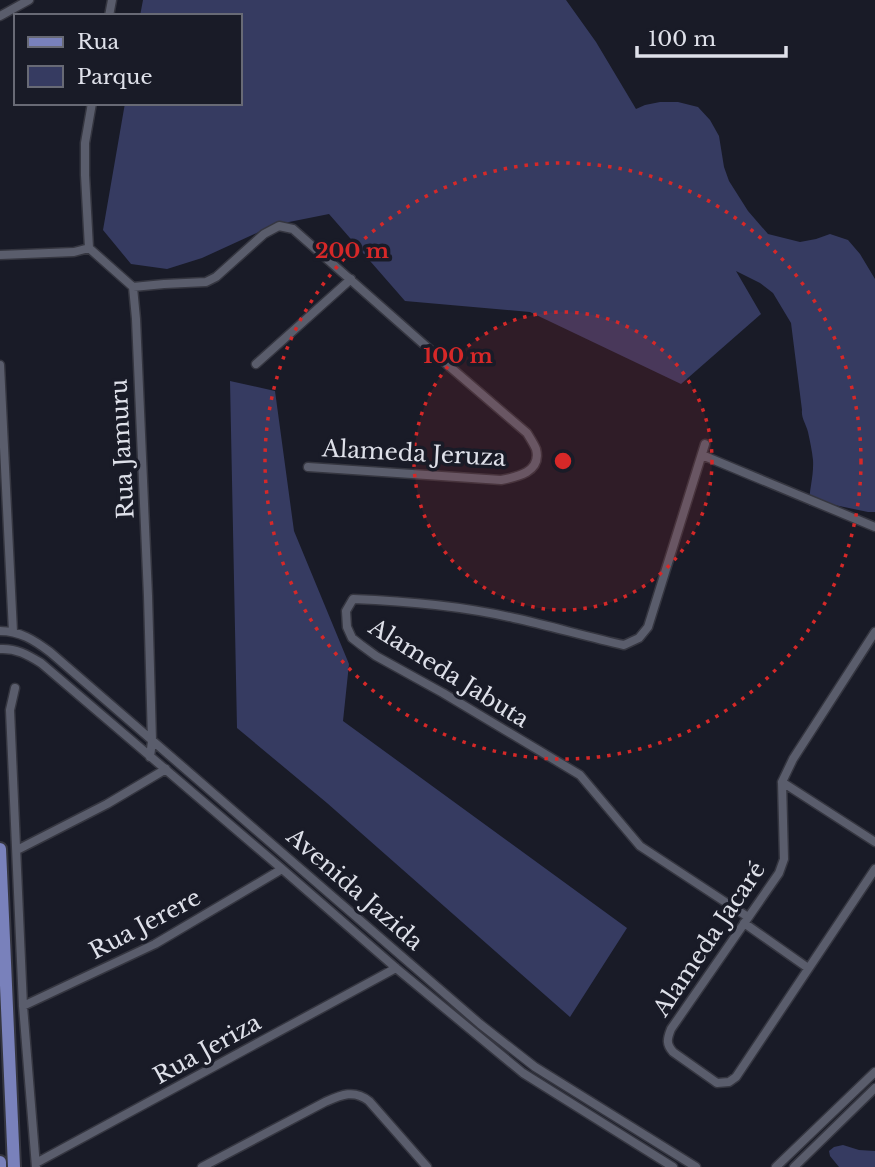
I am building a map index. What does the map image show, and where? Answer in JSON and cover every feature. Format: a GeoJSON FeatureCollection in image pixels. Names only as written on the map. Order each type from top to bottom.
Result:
{"type":"FeatureCollection","features":[{"type":"Feature","properties":{"kind":"main road"},"geometry":{"type":"LineString","coordinates":[[0,849],[14,1167]]}},
{"type":"Feature","properties":{"kind":"main road"},"geometry":{"type":"LineString","coordinates":[[0,1034],[6,1025],[8,1008]]}},
{"type":"Feature","properties":{"kind":"street"},"geometry":{"type":"LineString","coordinates":[[0,16],[29,0]]}},
{"type":"Feature","properties":{"kind":"street"},"geometry":{"type":"LineString","coordinates":[[92,105],[85,143],[89,248],[133,288]]}},
{"type":"Feature","properties":{"kind":"street","name":"Alameda Jeruza"},"geometry":{"type":"LineString","coordinates":[[133,288],[206,282],[216,277],[264,234],[279,226],[293,229],[527,433],[536,450],[536,461],[529,471],[521,476],[500,480],[308,467]]}},
{"type":"Feature","properties":{"kind":"street"},"geometry":{"type":"LineString","coordinates":[[0,256],[74,252],[89,248]]}},
{"type":"Feature","properties":{"kind":"street"},"geometry":{"type":"LineString","coordinates":[[256,363],[351,279]]}},
{"type":"Feature","properties":{"kind":"street","name":"Rua Jamuru"},"geometry":{"type":"LineString","coordinates":[[133,288],[147,570],[152,741],[150,757]]}},
{"type":"Feature","properties":{"kind":"street"},"geometry":{"type":"LineString","coordinates":[[0,365],[13,632]]}},
{"type":"Feature","properties":{"kind":"street","name":"Alameda Jabuta"},"geometry":{"type":"LineString","coordinates":[[705,444],[648,627],[639,638],[624,645],[511,617],[428,604],[360,599],[353,599],[349,604],[346,611],[347,626],[352,638],[376,656],[580,775],[640,846],[746,920]]}},
{"type":"Feature","properties":{"kind":"street"},"geometry":{"type":"LineString","coordinates":[[702,455],[875,527]]}},
{"type":"Feature","properties":{"kind":"street","name":"Avenida Jazida"},"geometry":{"type":"LineString","coordinates":[[0,631],[31,638],[50,652],[480,1024],[535,1067],[696,1167]]}},
{"type":"Feature","properties":{"kind":"street","name":"Alameda Jacaré"},"geometry":{"type":"LineString","coordinates":[[875,632],[793,759],[782,782],[784,859],[779,873],[671,1029],[667,1039],[668,1046],[678,1057],[717,1083],[729,1082],[736,1077],[875,869]]}},
{"type":"Feature","properties":{"kind":"street","name":"Avenida Jazida"},"geometry":{"type":"LineString","coordinates":[[0,649],[26,653],[41,663],[396,968],[523,1073],[673,1167]]}},
{"type":"Feature","properties":{"kind":"street"},"geometry":{"type":"LineString","coordinates":[[15,688],[10,710],[23,1006],[36,1165]]}},
{"type":"Feature","properties":{"kind":"street"},"geometry":{"type":"LineString","coordinates":[[17,850],[96,810],[166,769]]}},
{"type":"Feature","properties":{"kind":"street"},"geometry":{"type":"LineString","coordinates":[[782,782],[875,842]]}},
{"type":"Feature","properties":{"kind":"street","name":"Rua Jerere"},"geometry":{"type":"LineString","coordinates":[[23,1006],[155,944],[282,869],[281,860],[292,860]]}},
{"type":"Feature","properties":{"kind":"street"},"geometry":{"type":"LineString","coordinates":[[746,920],[808,968]]}},
{"type":"Feature","properties":{"kind":"street","name":"Rua Jeriza"},"geometry":{"type":"LineString","coordinates":[[36,1165],[396,968],[404,971],[408,966],[406,958]]}},
{"type":"Feature","properties":{"kind":"street"},"geometry":{"type":"LineString","coordinates":[[776,1167],[875,1072]]}},
{"type":"Feature","properties":{"kind":"street"},"geometry":{"type":"LineString","coordinates":[[794,1167],[875,1088]]}},
{"type":"Feature","properties":{"kind":"street"},"geometry":{"type":"LineString","coordinates":[[202,1167],[325,1102],[354,1093],[363,1095],[369,1101],[427,1167]]}},
{"type":"Feature","properties":{"kind":"green space"},"geometry":{"type":"Polygon","coordinates":[[[143,0],[566,0],[596,42],[636,109],[660,102],[678,102],[698,107],[710,120],[719,136],[729,181],[748,211],[768,234],[800,242],[830,234],[848,240],[860,254],[875,279],[875,512],[825,503],[809,506],[813,460],[802,416],[791,323],[773,293],[736,271],[761,314],[681,384],[530,312],[405,301],[329,214],[274,225],[202,258],[167,269],[131,264],[103,230],[125,105],[242,105],[242,14],[140,14],[143,0]]]}},
{"type":"Feature","properties":{"kind":"green space"},"geometry":{"type":"Polygon","coordinates":[[[230,381],[275,391],[294,531],[349,664],[343,721],[627,928],[570,1017],[327,803],[237,728],[230,381]]]}},
{"type":"Feature","properties":{"kind":"green space"},"geometry":{"type":"Polygon","coordinates":[[[843,1145],[875,1151],[875,1167],[839,1167],[829,1151],[843,1145]]]}}]}
